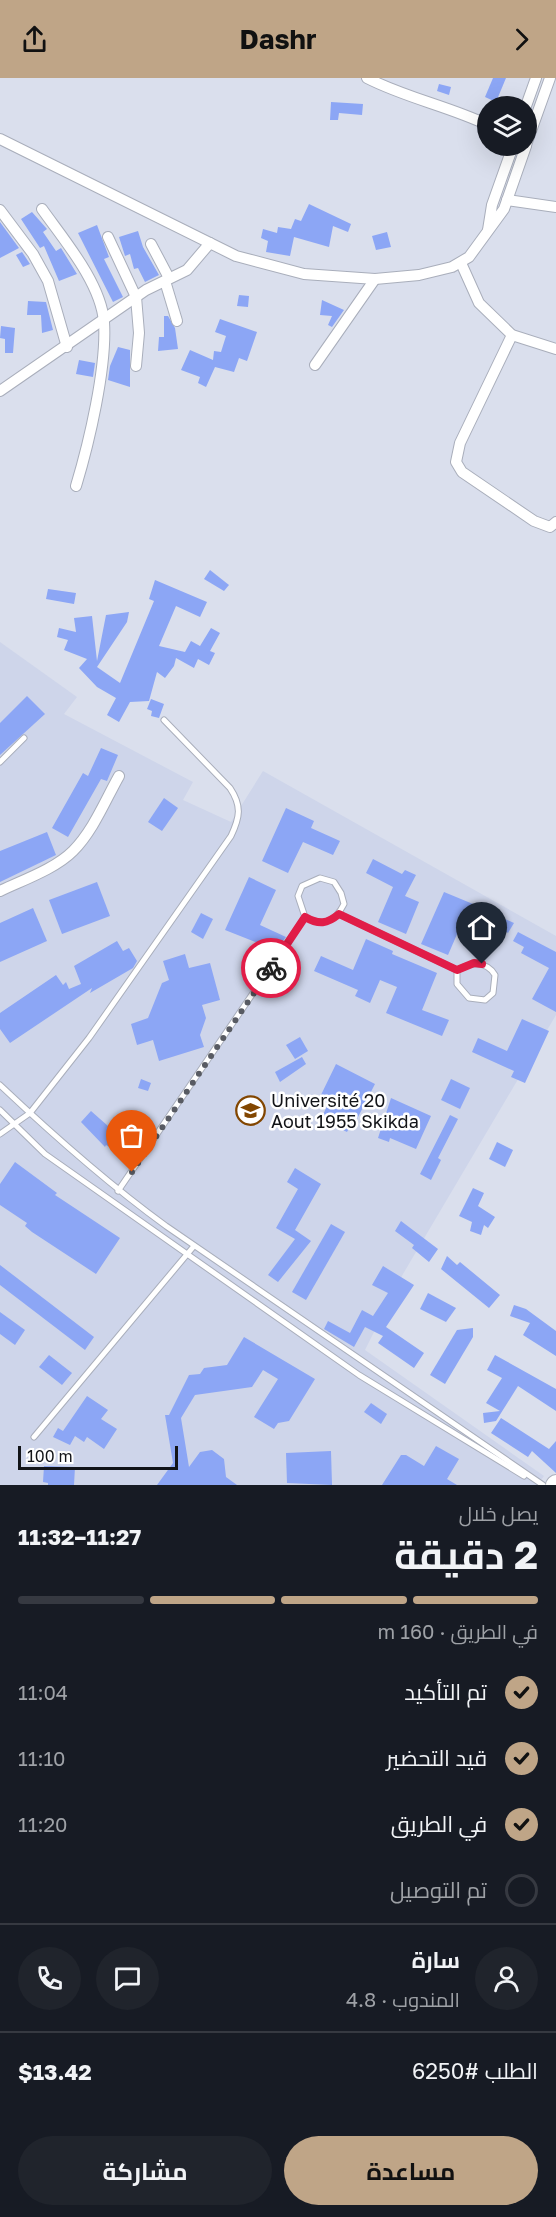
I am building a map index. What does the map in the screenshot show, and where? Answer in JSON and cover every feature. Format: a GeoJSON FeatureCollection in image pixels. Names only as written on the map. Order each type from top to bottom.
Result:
{"type":"FeatureCollection","features":[{"type":"Feature","properties":{"kind":"street"},"geometry":{"type":"LineString","coordinates":[[367,78],[396,93],[456,110],[477,120]]}},
{"type":"Feature","properties":{"kind":"street"},"geometry":{"type":"LineString","coordinates":[[530,96],[536,78]]}},
{"type":"Feature","properties":{"kind":"street"},"geometry":{"type":"LineString","coordinates":[[537,114],[550,78]]}},
{"type":"Feature","properties":{"kind":"street"},"geometry":{"type":"LineString","coordinates":[[0,139],[236,256],[268,266],[324,276],[375,279],[418,275],[461,263],[480,246],[507,200],[522,156]]}},
{"type":"Feature","properties":{"kind":"street"},"geometry":{"type":"LineString","coordinates":[[488,233],[492,205],[509,156]]}},
{"type":"Feature","properties":{"kind":"street"},"geometry":{"type":"LineString","coordinates":[[507,200],[556,207]]}},
{"type":"Feature","properties":{"kind":"street"},"geometry":{"type":"LineString","coordinates":[[42,209],[79,262],[94,290],[104,321],[102,361],[88,447],[76,486]]}},
{"type":"Feature","properties":{"kind":"street"},"geometry":{"type":"LineString","coordinates":[[0,210],[33,254],[48,281],[67,347]]}},
{"type":"Feature","properties":{"kind":"street"},"geometry":{"type":"LineString","coordinates":[[108,237],[136,297],[139,333],[136,366]]}},
{"type":"Feature","properties":{"kind":"street"},"geometry":{"type":"LineString","coordinates":[[0,392],[136,297],[192,265],[210,243]]}},
{"type":"Feature","properties":{"kind":"street"},"geometry":{"type":"LineString","coordinates":[[151,244],[167,279],[177,321]]}},
{"type":"Feature","properties":{"kind":"street"},"geometry":{"type":"LineString","coordinates":[[461,263],[479,303],[512,335],[556,349]]}},
{"type":"Feature","properties":{"kind":"street"},"geometry":{"type":"LineString","coordinates":[[315,365],[375,279]]}},
{"type":"Feature","properties":{"kind":"street"},"geometry":{"type":"LineString","coordinates":[[512,335],[460,443],[456,462],[462,472],[534,521],[550,528],[556,522]]}},
{"type":"Feature","properties":{"kind":"street"},"geometry":{"type":"LineString","coordinates":[[0,891],[35,875],[72,853],[86,836],[119,776]]}},
{"type":"Feature","properties":{"kind":"lane"},"geometry":{"type":"LineString","coordinates":[[0,1134],[30,1113],[89,1038],[231,836],[238,822],[240,813],[238,800],[230,788],[164,720]]}},
{"type":"Feature","properties":{"kind":"lane"},"geometry":{"type":"LineString","coordinates":[[0,762],[24,738]]}},
{"type":"Feature","properties":{"kind":"lane"},"geometry":{"type":"LineString","coordinates":[[320,878],[334,882],[342,893],[344,904],[339,914],[328,923],[316,923],[305,917],[298,896],[302,886],[320,878]]}},
{"type":"Feature","properties":{"kind":"lane"},"geometry":{"type":"LineString","coordinates":[[339,914],[457,970],[474,963],[492,970],[496,981],[493,993],[486,1000],[469,998],[458,984],[457,970]]}},
{"type":"Feature","properties":{"kind":"lane"},"geometry":{"type":"LineString","coordinates":[[118,1191],[305,917]]}},
{"type":"Feature","properties":{"kind":"lane"},"geometry":{"type":"LineString","coordinates":[[0,1085],[118,1191],[541,1485]]}},
{"type":"Feature","properties":{"kind":"lane"},"geometry":{"type":"LineString","coordinates":[[0,1110],[45,1154],[359,1375],[541,1485]]}},
{"type":"Feature","properties":{"kind":"lane"},"geometry":{"type":"LineString","coordinates":[[34,1437],[97,1365],[194,1246]]}},
{"type":"Feature","properties":{"kind":"shaded area","name":"Université 20 Aout 1955 Skikda"},"geometry":{"type":"Polygon","coordinates":[[[0,642],[77,697],[64,714],[193,782],[183,800],[231,822],[263,771],[556,936],[556,1015],[403,1274],[365,1350],[544,1476],[537,1485],[0,1485],[0,642]]]}},
{"type":"Feature","properties":{"kind":"building"},"geometry":{"type":"Polygon","coordinates":[[[493,78],[506,78],[498,96],[485,96],[493,78]]]}},
{"type":"Feature","properties":{"kind":"building"},"geometry":{"type":"Polygon","coordinates":[[[439,84],[451,87],[449,95],[437,91],[439,84]]]}},
{"type":"Feature","properties":{"kind":"building"},"geometry":{"type":"Polygon","coordinates":[[[331,102],[363,104],[362,115],[339,113],[338,120],[330,120],[331,102]]]}},
{"type":"Feature","properties":{"kind":"building"},"geometry":{"type":"Polygon","coordinates":[[[309,204],[351,224],[348,232],[333,226],[329,247],[294,237],[290,256],[266,252],[268,241],[261,238],[263,229],[277,233],[278,227],[291,229],[295,219],[301,221],[309,204]]]}},
{"type":"Feature","properties":{"kind":"building"},"geometry":{"type":"Polygon","coordinates":[[[32,212],[47,229],[43,232],[56,251],[61,248],[77,274],[59,281],[44,246],[40,248],[21,219],[32,212]]]}},
{"type":"Feature","properties":{"kind":"building"},"geometry":{"type":"Polygon","coordinates":[[[0,222],[19,248],[0,258],[0,222]]]}},
{"type":"Feature","properties":{"kind":"building"},"geometry":{"type":"Polygon","coordinates":[[[97,225],[109,257],[104,259],[123,297],[113,302],[78,233],[97,225]]]}},
{"type":"Feature","properties":{"kind":"building"},"geometry":{"type":"Polygon","coordinates":[[[138,231],[143,247],[159,275],[145,282],[138,268],[134,269],[130,254],[125,256],[119,237],[138,231]]]}},
{"type":"Feature","properties":{"kind":"building"},"geometry":{"type":"Polygon","coordinates":[[[387,232],[391,247],[376,250],[372,236],[387,232]]]}},
{"type":"Feature","properties":{"kind":"building"},"geometry":{"type":"Polygon","coordinates":[[[22,252],[30,264],[23,267],[16,255],[22,252]]]}},
{"type":"Feature","properties":{"kind":"building"},"geometry":{"type":"Polygon","coordinates":[[[239,295],[249,296],[248,307],[237,306],[239,295]]]}},
{"type":"Feature","properties":{"kind":"building"},"geometry":{"type":"Polygon","coordinates":[[[322,300],[344,310],[332,327],[328,325],[332,316],[320,315],[322,300]]]}},
{"type":"Feature","properties":{"kind":"building"},"geometry":{"type":"Polygon","coordinates":[[[28,301],[46,302],[53,330],[42,333],[41,315],[27,315],[28,301]]]}},
{"type":"Feature","properties":{"kind":"building"},"geometry":{"type":"Polygon","coordinates":[[[164,316],[168,316],[175,328],[178,349],[158,351],[159,337],[164,337],[164,316]]]}},
{"type":"Feature","properties":{"kind":"building"},"geometry":{"type":"Polygon","coordinates":[[[220,319],[257,332],[247,361],[239,358],[234,372],[215,367],[206,387],[198,383],[200,377],[181,370],[190,350],[213,360],[214,351],[221,352],[226,336],[215,332],[220,319]]]}},
{"type":"Feature","properties":{"kind":"building"},"geometry":{"type":"Polygon","coordinates":[[[1,326],[15,328],[13,353],[5,353],[5,339],[0,338],[1,326]]]}},
{"type":"Feature","properties":{"kind":"building"},"geometry":{"type":"Polygon","coordinates":[[[118,347],[130,350],[130,387],[108,380],[110,366],[118,347]]]}},
{"type":"Feature","properties":{"kind":"building"},"geometry":{"type":"Polygon","coordinates":[[[79,360],[95,363],[93,377],[76,374],[79,360]]]}},
{"type":"Feature","properties":{"kind":"building"},"geometry":{"type":"Polygon","coordinates":[[[210,570],[229,585],[224,591],[204,579],[210,570]]]}},
{"type":"Feature","properties":{"kind":"building"},"geometry":{"type":"Polygon","coordinates":[[[155,580],[207,602],[200,617],[176,606],[159,646],[185,652],[191,641],[200,646],[211,628],[220,633],[210,651],[215,653],[209,665],[198,659],[194,668],[176,658],[174,666],[165,678],[157,672],[149,701],[130,702],[119,722],[107,715],[116,698],[97,687],[79,668],[87,659],[64,650],[68,640],[57,637],[59,628],[76,632],[74,618],[92,616],[97,661],[106,615],[129,612],[127,622],[97,667],[120,683],[154,601],[149,599],[155,580]]]}},
{"type":"Feature","properties":{"kind":"building"},"geometry":{"type":"Polygon","coordinates":[[[48,589],[76,593],[74,604],[46,599],[48,589]]]}},
{"type":"Feature","properties":{"kind":"building"},"geometry":{"type":"Polygon","coordinates":[[[27,696],[45,714],[0,755],[0,723],[27,696]]]}},
{"type":"Feature","properties":{"kind":"building"},"geometry":{"type":"Polygon","coordinates":[[[151,699],[164,704],[159,718],[151,716],[152,711],[147,709],[151,699]]]}},
{"type":"Feature","properties":{"kind":"building"},"geometry":{"type":"Polygon","coordinates":[[[101,748],[118,755],[107,781],[101,779],[68,837],[52,828],[83,773],[88,776],[101,748]]]}},
{"type":"Feature","properties":{"kind":"building"},"geometry":{"type":"Polygon","coordinates":[[[164,798],[178,808],[162,831],[148,822],[164,798]]]}},
{"type":"Feature","properties":{"kind":"building"},"geometry":{"type":"Polygon","coordinates":[[[286,808],[314,821],[311,828],[340,841],[333,855],[303,842],[288,873],[262,861],[286,808]]]}},
{"type":"Feature","properties":{"kind":"building"},"geometry":{"type":"Polygon","coordinates":[[[47,832],[56,855],[0,882],[0,851],[47,832]]]}},
{"type":"Feature","properties":{"kind":"building"},"geometry":{"type":"Polygon","coordinates":[[[373,859],[402,874],[405,870],[416,875],[405,896],[419,902],[406,934],[378,922],[393,887],[366,873],[373,859]]]}},
{"type":"Feature","properties":{"kind":"building"},"geometry":{"type":"Polygon","coordinates":[[[249,877],[276,890],[260,925],[286,937],[276,950],[225,930],[249,877]]]}},
{"type":"Feature","properties":{"kind":"building"},"geometry":{"type":"Polygon","coordinates":[[[97,882],[110,916],[62,934],[49,900],[97,882]]]}},
{"type":"Feature","properties":{"kind":"building"},"geometry":{"type":"Polygon","coordinates":[[[444,892],[473,904],[470,911],[497,923],[491,937],[461,925],[448,955],[421,944],[444,892]]]}},
{"type":"Feature","properties":{"kind":"building"},"geometry":{"type":"Polygon","coordinates":[[[33,908],[47,941],[0,962],[0,923],[33,908]]]}},
{"type":"Feature","properties":{"kind":"building"},"geometry":{"type":"Polygon","coordinates":[[[201,913],[213,919],[203,939],[191,932],[201,913]]]}},
{"type":"Feature","properties":{"kind":"building"},"geometry":{"type":"Polygon","coordinates":[[[505,919],[514,923],[508,933],[500,928],[505,919]]]}},
{"type":"Feature","properties":{"kind":"building"},"geometry":{"type":"Polygon","coordinates":[[[518,932],[556,952],[556,1012],[532,999],[549,968],[521,953],[524,947],[513,941],[518,932]]]}},
{"type":"Feature","properties":{"kind":"building"},"geometry":{"type":"Polygon","coordinates":[[[366,939],[393,951],[392,954],[437,973],[422,1010],[449,1020],[442,1036],[386,1013],[397,987],[380,980],[370,1003],[355,996],[358,990],[314,971],[321,956],[353,970],[366,939]]]}},
{"type":"Feature","properties":{"kind":"building"},"geometry":{"type":"Polygon","coordinates":[[[117,941],[123,951],[129,948],[137,961],[133,968],[90,993],[92,988],[10,1043],[0,1029],[0,1013],[56,975],[63,985],[66,982],[69,989],[81,984],[74,966],[117,941]]]}},
{"type":"Feature","properties":{"kind":"building"},"geometry":{"type":"Polygon","coordinates":[[[185,954],[189,968],[210,963],[220,1000],[202,1005],[206,1018],[200,1035],[204,1047],[159,1061],[153,1040],[137,1045],[131,1024],[148,1018],[162,983],[169,980],[163,961],[185,954]]]}},
{"type":"Feature","properties":{"kind":"building"},"geometry":{"type":"Polygon","coordinates":[[[522,1019],[549,1031],[525,1083],[511,1077],[514,1071],[472,1052],[478,1038],[507,1051],[522,1019]]]}},
{"type":"Feature","properties":{"kind":"building"},"geometry":{"type":"Polygon","coordinates":[[[300,1037],[308,1051],[295,1059],[286,1045],[300,1037]]]}},
{"type":"Feature","properties":{"kind":"building"},"geometry":{"type":"Polygon","coordinates":[[[302,1057],[306,1064],[280,1082],[275,1072],[302,1057]]]}},
{"type":"Feature","properties":{"kind":"building"},"geometry":{"type":"Polygon","coordinates":[[[336,1064],[375,1084],[357,1119],[354,1118],[347,1132],[321,1119],[328,1104],[319,1099],[336,1064]]]}},
{"type":"Feature","properties":{"kind":"building"},"geometry":{"type":"Polygon","coordinates":[[[141,1079],[151,1083],[148,1091],[138,1088],[141,1079]]]}},
{"type":"Feature","properties":{"kind":"building"},"geometry":{"type":"Polygon","coordinates":[[[451,1079],[470,1088],[460,1109],[441,1100],[451,1079]]]}},
{"type":"Feature","properties":{"kind":"building"},"geometry":{"type":"Polygon","coordinates":[[[391,1098],[431,1116],[416,1149],[390,1138],[389,1142],[378,1138],[391,1098]]]}},
{"type":"Feature","properties":{"kind":"building"},"geometry":{"type":"Polygon","coordinates":[[[91,1111],[108,1126],[109,1124],[121,1134],[132,1137],[122,1154],[106,1145],[105,1147],[81,1122],[91,1111]]]}},
{"type":"Feature","properties":{"kind":"building"},"geometry":{"type":"Polygon","coordinates":[[[450,1115],[458,1119],[438,1158],[441,1160],[431,1180],[420,1174],[450,1115]]]}},
{"type":"Feature","properties":{"kind":"building"},"geometry":{"type":"Polygon","coordinates":[[[497,1142],[513,1150],[505,1167],[489,1159],[497,1142]]]}},
{"type":"Feature","properties":{"kind":"building"},"geometry":{"type":"Polygon","coordinates":[[[15,1162],[57,1193],[55,1195],[120,1238],[96,1274],[32,1232],[25,1226],[27,1223],[0,1205],[0,1184],[15,1162]]]}},
{"type":"Feature","properties":{"kind":"building"},"geometry":{"type":"Polygon","coordinates":[[[295,1168],[321,1184],[295,1230],[311,1241],[278,1282],[268,1275],[295,1239],[276,1228],[298,1189],[287,1182],[295,1168]]]}},
{"type":"Feature","properties":{"kind":"building"},"geometry":{"type":"Polygon","coordinates":[[[473,1188],[484,1193],[478,1206],[495,1217],[488,1228],[484,1225],[481,1235],[470,1231],[472,1222],[459,1216],[473,1188]]]}},
{"type":"Feature","properties":{"kind":"building"},"geometry":{"type":"Polygon","coordinates":[[[401,1221],[438,1249],[429,1262],[412,1248],[414,1245],[395,1231],[401,1221]]]}},
{"type":"Feature","properties":{"kind":"building"},"geometry":{"type":"Polygon","coordinates":[[[331,1224],[345,1232],[306,1300],[292,1292],[331,1224]]]}},
{"type":"Feature","properties":{"kind":"building"},"geometry":{"type":"Polygon","coordinates":[[[447,1256],[457,1265],[460,1262],[500,1295],[489,1308],[441,1269],[447,1256]]]}},
{"type":"Feature","properties":{"kind":"building"},"geometry":{"type":"Polygon","coordinates":[[[0,1265],[94,1337],[85,1350],[0,1285],[0,1265]]]}},
{"type":"Feature","properties":{"kind":"building"},"geometry":{"type":"Polygon","coordinates":[[[383,1266],[414,1285],[386,1327],[424,1353],[414,1368],[378,1343],[383,1336],[365,1327],[354,1347],[324,1329],[328,1321],[350,1333],[362,1310],[373,1316],[388,1293],[372,1285],[383,1266]]]}},
{"type":"Feature","properties":{"kind":"building"},"geometry":{"type":"Polygon","coordinates":[[[428,1293],[456,1308],[446,1322],[420,1309],[428,1293]]]}},
{"type":"Feature","properties":{"kind":"building"},"geometry":{"type":"Polygon","coordinates":[[[514,1305],[526,1309],[556,1331],[556,1356],[523,1335],[530,1323],[510,1316],[514,1305]]]}},
{"type":"Feature","properties":{"kind":"building"},"geometry":{"type":"Polygon","coordinates":[[[0,1312],[25,1330],[15,1345],[0,1334],[0,1312]]]}},
{"type":"Feature","properties":{"kind":"building"},"geometry":{"type":"Polygon","coordinates":[[[473,1328],[473,1337],[445,1384],[430,1375],[457,1330],[473,1328]]]}},
{"type":"Feature","properties":{"kind":"building"},"geometry":{"type":"Polygon","coordinates":[[[244,1337],[315,1379],[289,1421],[278,1423],[274,1429],[254,1417],[278,1379],[263,1370],[252,1387],[195,1395],[181,1418],[189,1467],[200,1452],[212,1450],[224,1459],[226,1477],[237,1485],[157,1485],[173,1463],[165,1415],[169,1415],[189,1375],[200,1374],[204,1368],[227,1365],[244,1337]]]}},
{"type":"Feature","properties":{"kind":"building"},"geometry":{"type":"Polygon","coordinates":[[[49,1355],[72,1373],[62,1385],[39,1367],[49,1355]]]}},
{"type":"Feature","properties":{"kind":"building"},"geometry":{"type":"Polygon","coordinates":[[[495,1355],[556,1389],[556,1411],[518,1386],[496,1421],[484,1423],[483,1413],[500,1411],[486,1403],[502,1378],[487,1370],[495,1355]]]}},
{"type":"Feature","properties":{"kind":"building"},"geometry":{"type":"Polygon","coordinates":[[[87,1396],[108,1410],[101,1419],[117,1429],[104,1449],[87,1437],[84,1442],[75,1436],[70,1445],[53,1437],[58,1428],[63,1431],[87,1396]]]}},
{"type":"Feature","properties":{"kind":"building"},"geometry":{"type":"Polygon","coordinates":[[[371,1403],[387,1414],[381,1424],[364,1412],[371,1403]]]}},
{"type":"Feature","properties":{"kind":"building"},"geometry":{"type":"Polygon","coordinates":[[[501,1418],[549,1449],[556,1441],[556,1473],[532,1451],[528,1457],[491,1433],[501,1418]]]}},
{"type":"Feature","properties":{"kind":"building"},"geometry":{"type":"Polygon","coordinates":[[[436,1446],[459,1459],[447,1479],[457,1485],[382,1485],[401,1455],[406,1455],[424,1466],[436,1446]]]}},
{"type":"Feature","properties":{"kind":"building"},"geometry":{"type":"Polygon","coordinates":[[[331,1451],[332,1485],[287,1483],[286,1453],[331,1451]]]}},
{"type":"Feature","properties":{"kind":"building"},"geometry":{"type":"Polygon","coordinates":[[[44,1466],[75,1467],[74,1485],[48,1485],[43,1482],[44,1466]]]}},
{"type":"Feature","properties":{"kind":"way so far"},"geometry":{"type":"LineString","coordinates":[[132,1172],[271,968]]}},
{"type":"Feature","properties":{"kind":"place","name":"Université 20 Aout 1955 Skikda"},"geometry":{"type":"Point","coordinates":[250,1111]}},
{"type":"Feature","properties":{"kind":"route"},"geometry":{"type":"LineString","coordinates":[[271,968],[305,917],[316,923],[328,923],[339,914],[457,970],[474,963],[482,964]]}}]}
